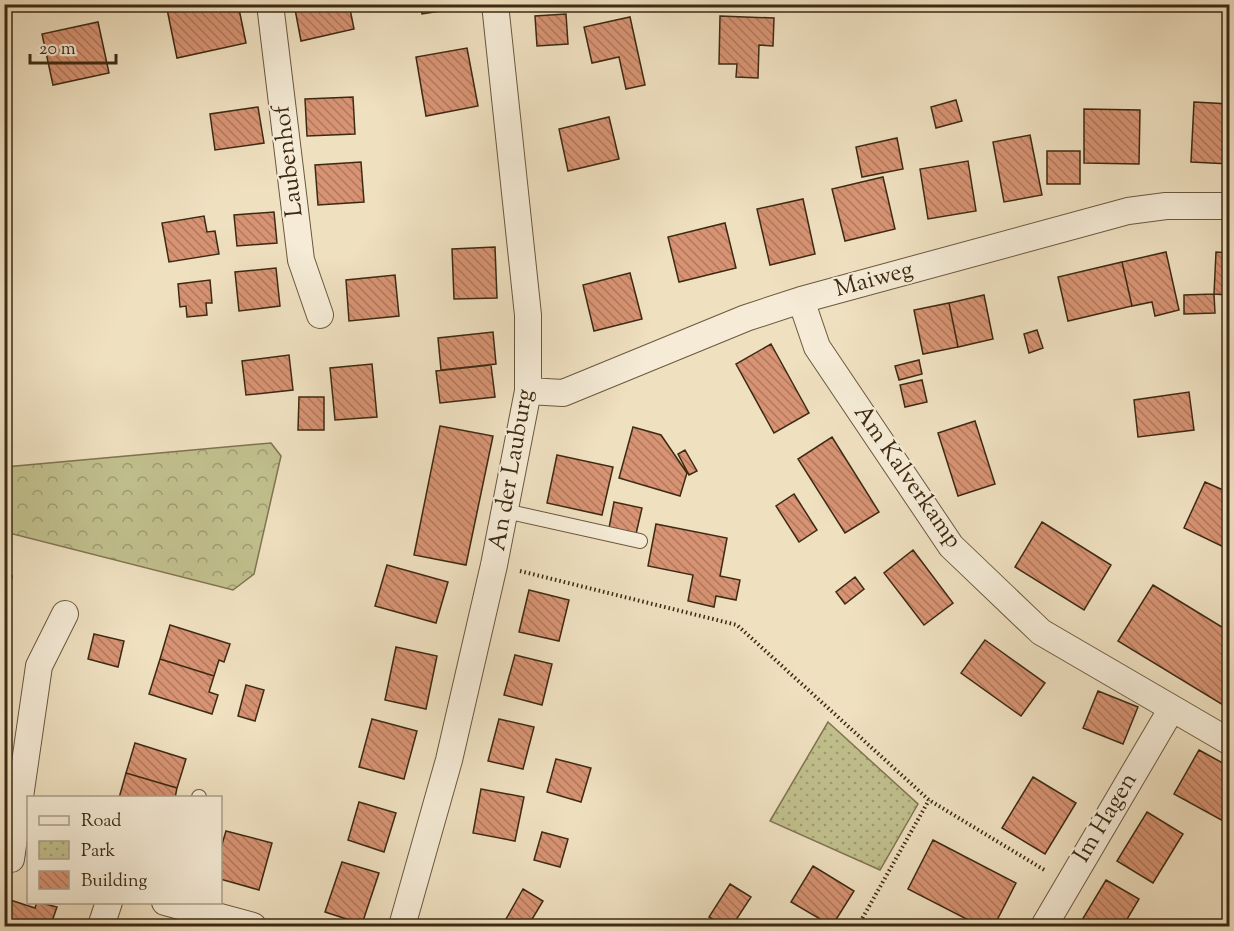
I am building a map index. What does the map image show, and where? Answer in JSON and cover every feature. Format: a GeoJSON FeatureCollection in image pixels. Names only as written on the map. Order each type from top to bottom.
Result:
{"type":"FeatureCollection","features":[{"type":"Feature","properties":{"kind":"street","name":"Laubenhof"},"geometry":{"type":"LineString","coordinates":[[270,4],[301,260],[320,315]]}},
{"type":"Feature","properties":{"kind":"street","name":"An der Lauburg"},"geometry":{"type":"LineString","coordinates":[[402,927],[449,760],[494,565],[528,391],[528,315],[495,4]]}},
{"type":"Feature","properties":{"kind":"street","name":"Maiweg"},"geometry":{"type":"LineString","coordinates":[[528,391],[562,393],[747,318],[801,300],[1128,211],[1166,206],[1230,206]]}},
{"type":"Feature","properties":{"kind":"street","name":"Am Kalverkamp"},"geometry":{"type":"LineString","coordinates":[[801,300],[817,347],[951,546],[1041,632],[1171,710],[1230,742]]}},
{"type":"Feature","properties":{"kind":"street"},"geometry":{"type":"LineString","coordinates":[[15,860],[39,666],[65,614]]}},
{"type":"Feature","properties":{"kind":"street","name":"Im Hagen"},"geometry":{"type":"LineString","coordinates":[[1044,927],[1067,884],[1171,710]]}},
{"type":"Feature","properties":{"kind":"street"},"geometry":{"type":"LineString","coordinates":[[101,927],[109,904]]}},
{"type":"Feature","properties":{"kind":"street"},"geometry":{"type":"LineString","coordinates":[[170,904],[253,927]]}},
{"type":"Feature","properties":{"kind":"lane"},"geometry":{"type":"LineString","coordinates":[[505,511],[640,541]]}},
{"type":"Feature","properties":{"kind":"path"},"geometry":{"type":"LineString","coordinates":[[494,565],[737,626],[929,800],[1067,884]]}},
{"type":"Feature","properties":{"kind":"path"},"geometry":{"type":"LineString","coordinates":[[858,927],[929,800]]}},
{"type":"Feature","properties":{"kind":"green space"},"geometry":{"type":"Polygon","coordinates":[[[271,443],[281,456],[254,574],[233,590],[5,532],[5,467],[271,443]]]}},
{"type":"Feature","properties":{"kind":"green space"},"geometry":{"type":"Polygon","coordinates":[[[828,722],[918,804],[880,870],[770,821],[828,722]]]}},
{"type":"Feature","properties":{"kind":"building"},"geometry":{"type":"Polygon","coordinates":[[[190,4],[238,4],[246,43],[177,58],[167,9],[190,4]]]}},
{"type":"Feature","properties":{"kind":"building"},"geometry":{"type":"Polygon","coordinates":[[[294,4],[349,4],[354,29],[301,41],[294,4]]]}},
{"type":"Feature","properties":{"kind":"building"},"geometry":{"type":"Polygon","coordinates":[[[421,4],[465,4],[465,7],[422,14],[421,4]]]}},
{"type":"Feature","properties":{"kind":"building"},"geometry":{"type":"Polygon","coordinates":[[[566,14],[568,44],[537,46],[535,16],[566,14]]]}},
{"type":"Feature","properties":{"kind":"building"},"geometry":{"type":"Polygon","coordinates":[[[720,16],[774,18],[773,46],[759,45],[758,78],[736,77],[737,64],[719,64],[720,16]]]}},
{"type":"Feature","properties":{"kind":"building"},"geometry":{"type":"Polygon","coordinates":[[[630,17],[645,85],[626,89],[619,57],[592,63],[584,27],[630,17]]]}},
{"type":"Feature","properties":{"kind":"building"},"geometry":{"type":"Polygon","coordinates":[[[98,22],[109,73],[53,85],[42,34],[98,22]]]}},
{"type":"Feature","properties":{"kind":"building"},"geometry":{"type":"Polygon","coordinates":[[[467,48],[478,106],[426,116],[416,57],[467,48]]]}},
{"type":"Feature","properties":{"kind":"building"},"geometry":{"type":"Polygon","coordinates":[[[353,97],[355,134],[307,136],[305,99],[353,97]]]}},
{"type":"Feature","properties":{"kind":"building"},"geometry":{"type":"Polygon","coordinates":[[[956,100],[962,121],[936,128],[931,107],[956,100]]]}},
{"type":"Feature","properties":{"kind":"building"},"geometry":{"type":"Polygon","coordinates":[[[1194,102],[1230,104],[1230,164],[1191,162],[1194,102]]]}},
{"type":"Feature","properties":{"kind":"building"},"geometry":{"type":"Polygon","coordinates":[[[258,107],[264,143],[215,150],[210,114],[258,107]]]}},
{"type":"Feature","properties":{"kind":"building"},"geometry":{"type":"Polygon","coordinates":[[[1084,109],[1140,110],[1139,164],[1084,163],[1084,109]]]}},
{"type":"Feature","properties":{"kind":"building"},"geometry":{"type":"Polygon","coordinates":[[[609,117],[619,159],[568,171],[559,129],[609,117]]]}},
{"type":"Feature","properties":{"kind":"building"},"geometry":{"type":"Polygon","coordinates":[[[1030,135],[1042,195],[1004,202],[993,142],[1030,135]]]}},
{"type":"Feature","properties":{"kind":"building"},"geometry":{"type":"Polygon","coordinates":[[[897,138],[903,169],[862,177],[856,147],[897,138]]]}},
{"type":"Feature","properties":{"kind":"building"},"geometry":{"type":"Polygon","coordinates":[[[1047,151],[1080,151],[1080,184],[1047,184],[1047,151]]]}},
{"type":"Feature","properties":{"kind":"building"},"geometry":{"type":"Polygon","coordinates":[[[968,161],[976,211],[928,219],[920,169],[968,161]]]}},
{"type":"Feature","properties":{"kind":"building"},"geometry":{"type":"Polygon","coordinates":[[[361,162],[364,202],[318,205],[315,165],[361,162]]]}},
{"type":"Feature","properties":{"kind":"building"},"geometry":{"type":"Polygon","coordinates":[[[883,177],[895,229],[845,241],[832,189],[883,177]]]}},
{"type":"Feature","properties":{"kind":"building"},"geometry":{"type":"Polygon","coordinates":[[[803,199],[815,254],[770,265],[757,209],[803,199]]]}},
{"type":"Feature","properties":{"kind":"building"},"geometry":{"type":"Polygon","coordinates":[[[274,212],[277,243],[237,246],[234,215],[274,212]]]}},
{"type":"Feature","properties":{"kind":"building"},"geometry":{"type":"Polygon","coordinates":[[[204,216],[207,232],[215,231],[219,254],[169,262],[162,223],[204,216]]]}},
{"type":"Feature","properties":{"kind":"building"},"geometry":{"type":"Polygon","coordinates":[[[725,223],[736,268],[679,282],[668,237],[725,223]]]}},
{"type":"Feature","properties":{"kind":"building"},"geometry":{"type":"Polygon","coordinates":[[[1230,243],[1230,303],[1228,295],[1214,294],[1216,252],[1229,253],[1230,243]]]}},
{"type":"Feature","properties":{"kind":"building"},"geometry":{"type":"Polygon","coordinates":[[[495,247],[497,298],[454,299],[452,249],[495,247]]]}},
{"type":"Feature","properties":{"kind":"building"},"geometry":{"type":"Polygon","coordinates":[[[1166,252],[1179,310],[1155,316],[1152,302],[1132,306],[1122,262],[1166,252]]]}},
{"type":"Feature","properties":{"kind":"building"},"geometry":{"type":"Polygon","coordinates":[[[1122,262],[1132,306],[1068,321],[1058,277],[1122,262]]]}},
{"type":"Feature","properties":{"kind":"building"},"geometry":{"type":"Polygon","coordinates":[[[276,268],[280,306],[239,311],[235,272],[276,268]]]}},
{"type":"Feature","properties":{"kind":"building"},"geometry":{"type":"Polygon","coordinates":[[[630,273],[642,319],[594,331],[583,285],[630,273]]]}},
{"type":"Feature","properties":{"kind":"building"},"geometry":{"type":"Polygon","coordinates":[[[395,275],[399,316],[349,321],[346,280],[395,275]]]}},
{"type":"Feature","properties":{"kind":"building"},"geometry":{"type":"Polygon","coordinates":[[[210,280],[212,303],[206,303],[207,315],[187,317],[186,306],[180,307],[178,284],[210,280]]]}},
{"type":"Feature","properties":{"kind":"building"},"geometry":{"type":"Polygon","coordinates":[[[1214,294],[1215,313],[1184,314],[1184,295],[1214,294]]]}},
{"type":"Feature","properties":{"kind":"building"},"geometry":{"type":"Polygon","coordinates":[[[984,295],[993,339],[958,347],[949,303],[984,295]]]}},
{"type":"Feature","properties":{"kind":"building"},"geometry":{"type":"Polygon","coordinates":[[[949,303],[958,347],[923,354],[914,310],[949,303]]]}},
{"type":"Feature","properties":{"kind":"building"},"geometry":{"type":"Polygon","coordinates":[[[1037,330],[1043,348],[1029,353],[1024,334],[1037,330]]]}},
{"type":"Feature","properties":{"kind":"building"},"geometry":{"type":"Polygon","coordinates":[[[493,332],[496,364],[441,370],[438,338],[493,332]]]}},
{"type":"Feature","properties":{"kind":"building"},"geometry":{"type":"Polygon","coordinates":[[[771,344],[809,413],[774,433],[736,364],[771,344]]]}},
{"type":"Feature","properties":{"kind":"building"},"geometry":{"type":"Polygon","coordinates":[[[289,355],[293,390],[246,395],[242,361],[289,355]]]}},
{"type":"Feature","properties":{"kind":"building"},"geometry":{"type":"Polygon","coordinates":[[[919,360],[922,374],[899,380],[895,366],[919,360]]]}},
{"type":"Feature","properties":{"kind":"building"},"geometry":{"type":"Polygon","coordinates":[[[372,364],[377,417],[335,420],[330,368],[372,364]]]}},
{"type":"Feature","properties":{"kind":"building"},"geometry":{"type":"Polygon","coordinates":[[[491,365],[495,397],[440,403],[436,371],[491,365]]]}},
{"type":"Feature","properties":{"kind":"building"},"geometry":{"type":"Polygon","coordinates":[[[922,380],[927,402],[905,407],[900,385],[922,380]]]}},
{"type":"Feature","properties":{"kind":"building"},"geometry":{"type":"Polygon","coordinates":[[[1189,392],[1194,430],[1138,437],[1134,400],[1189,392]]]}},
{"type":"Feature","properties":{"kind":"building"},"geometry":{"type":"Polygon","coordinates":[[[299,397],[324,397],[324,430],[298,430],[299,397]]]}},
{"type":"Feature","properties":{"kind":"building"},"geometry":{"type":"Polygon","coordinates":[[[975,421],[995,484],[958,496],[938,433],[975,421]]]}},
{"type":"Feature","properties":{"kind":"building"},"geometry":{"type":"Polygon","coordinates":[[[440,426],[493,436],[466,565],[414,555],[440,426]]]}},
{"type":"Feature","properties":{"kind":"building"},"geometry":{"type":"Polygon","coordinates":[[[633,427],[661,435],[687,473],[680,496],[619,478],[633,427]]]}},
{"type":"Feature","properties":{"kind":"building"},"geometry":{"type":"Polygon","coordinates":[[[832,437],[879,512],[845,533],[798,459],[832,437]]]}},
{"type":"Feature","properties":{"kind":"building"},"geometry":{"type":"Polygon","coordinates":[[[685,450],[697,471],[689,475],[678,454],[685,450]]]}},
{"type":"Feature","properties":{"kind":"building"},"geometry":{"type":"Polygon","coordinates":[[[557,455],[613,467],[602,515],[547,503],[557,455]]]}},
{"type":"Feature","properties":{"kind":"building"},"geometry":{"type":"Polygon","coordinates":[[[1205,482],[1230,493],[1230,550],[1184,528],[1205,482]]]}},
{"type":"Feature","properties":{"kind":"building"},"geometry":{"type":"Polygon","coordinates":[[[794,494],[817,530],[799,542],[776,506],[794,494]]]}},
{"type":"Feature","properties":{"kind":"building"},"geometry":{"type":"Polygon","coordinates":[[[614,502],[642,508],[636,534],[609,528],[614,502]]]}},
{"type":"Feature","properties":{"kind":"building"},"geometry":{"type":"Polygon","coordinates":[[[1042,522],[1111,565],[1084,610],[1015,567],[1042,522]]]}},
{"type":"Feature","properties":{"kind":"building"},"geometry":{"type":"Polygon","coordinates":[[[656,524],[727,538],[720,576],[740,580],[736,600],[716,596],[714,607],[688,601],[693,575],[648,566],[656,524]]]}},
{"type":"Feature","properties":{"kind":"building"},"geometry":{"type":"Polygon","coordinates":[[[913,550],[953,603],[924,625],[884,573],[913,550]]]}},
{"type":"Feature","properties":{"kind":"building"},"geometry":{"type":"Polygon","coordinates":[[[387,565],[448,582],[436,623],[375,606],[387,565]]]}},
{"type":"Feature","properties":{"kind":"building"},"geometry":{"type":"Polygon","coordinates":[[[4,575],[12,576],[6,610],[4,610],[4,575]]]}},
{"type":"Feature","properties":{"kind":"building"},"geometry":{"type":"Polygon","coordinates":[[[855,577],[864,589],[845,604],[836,592],[855,577]]]}},
{"type":"Feature","properties":{"kind":"building"},"geometry":{"type":"Polygon","coordinates":[[[1153,585],[1230,632],[1228,708],[1118,641],[1153,585]]]}},
{"type":"Feature","properties":{"kind":"building"},"geometry":{"type":"Polygon","coordinates":[[[529,590],[569,600],[559,641],[519,632],[529,590]]]}},
{"type":"Feature","properties":{"kind":"building"},"geometry":{"type":"Polygon","coordinates":[[[170,625],[230,644],[224,662],[219,660],[214,676],[160,659],[170,625]]]}},
{"type":"Feature","properties":{"kind":"building"},"geometry":{"type":"Polygon","coordinates":[[[94,634],[124,641],[118,667],[88,659],[94,634]]]}},
{"type":"Feature","properties":{"kind":"building"},"geometry":{"type":"Polygon","coordinates":[[[985,640],[1045,683],[1021,716],[961,673],[985,640]]]}},
{"type":"Feature","properties":{"kind":"building"},"geometry":{"type":"Polygon","coordinates":[[[396,647],[437,656],[426,709],[385,700],[396,647]]]}},
{"type":"Feature","properties":{"kind":"building"},"geometry":{"type":"Polygon","coordinates":[[[515,655],[552,664],[542,705],[504,695],[515,655]]]}},
{"type":"Feature","properties":{"kind":"building"},"geometry":{"type":"Polygon","coordinates":[[[160,659],[214,676],[209,692],[218,695],[212,714],[149,694],[160,659]]]}},
{"type":"Feature","properties":{"kind":"building"},"geometry":{"type":"Polygon","coordinates":[[[246,685],[264,690],[255,721],[238,716],[246,685]]]}},
{"type":"Feature","properties":{"kind":"building"},"geometry":{"type":"Polygon","coordinates":[[[1098,691],[1138,707],[1123,744],[1083,728],[1098,691]]]}},
{"type":"Feature","properties":{"kind":"building"},"geometry":{"type":"Polygon","coordinates":[[[372,719],[417,731],[404,779],[359,767],[372,719]]]}},
{"type":"Feature","properties":{"kind":"building"},"geometry":{"type":"Polygon","coordinates":[[[499,719],[534,727],[523,769],[488,761],[499,719]]]}},
{"type":"Feature","properties":{"kind":"building"},"geometry":{"type":"Polygon","coordinates":[[[135,743],[186,759],[177,788],[126,773],[135,743]]]}},
{"type":"Feature","properties":{"kind":"building"},"geometry":{"type":"Polygon","coordinates":[[[1199,750],[1230,767],[1230,813],[1225,822],[1174,794],[1199,750]]]}},
{"type":"Feature","properties":{"kind":"building"},"geometry":{"type":"Polygon","coordinates":[[[556,759],[591,768],[581,802],[547,792],[556,759]]]}},
{"type":"Feature","properties":{"kind":"building"},"geometry":{"type":"Polygon","coordinates":[[[126,773],[177,788],[175,796],[120,796],[126,773]]]}},
{"type":"Feature","properties":{"kind":"building"},"geometry":{"type":"Polygon","coordinates":[[[1033,777],[1076,803],[1045,854],[1002,828],[1033,777]]]}},
{"type":"Feature","properties":{"kind":"building"},"geometry":{"type":"Polygon","coordinates":[[[481,789],[524,797],[515,841],[473,833],[481,789]]]}},
{"type":"Feature","properties":{"kind":"building"},"geometry":{"type":"Polygon","coordinates":[[[359,802],[396,813],[384,852],[348,840],[359,802]]]}},
{"type":"Feature","properties":{"kind":"building"},"geometry":{"type":"Polygon","coordinates":[[[1147,812],[1183,834],[1153,883],[1117,861],[1147,812]]]}},
{"type":"Feature","properties":{"kind":"building"},"geometry":{"type":"Polygon","coordinates":[[[226,831],[272,843],[259,890],[222,880],[222,844],[226,831]]]}},
{"type":"Feature","properties":{"kind":"building"},"geometry":{"type":"Polygon","coordinates":[[[542,832],[568,839],[560,867],[534,860],[542,832]]]}},
{"type":"Feature","properties":{"kind":"building"},"geometry":{"type":"Polygon","coordinates":[[[933,840],[1016,883],[994,926],[980,926],[908,889],[933,840]]]}},
{"type":"Feature","properties":{"kind":"building"},"geometry":{"type":"Polygon","coordinates":[[[342,862],[379,873],[362,924],[325,912],[342,862]]]}},
{"type":"Feature","properties":{"kind":"building"},"geometry":{"type":"Polygon","coordinates":[[[813,866],[854,891],[832,926],[791,902],[813,866]]]}},
{"type":"Feature","properties":{"kind":"building"},"geometry":{"type":"Polygon","coordinates":[[[1106,880],[1139,899],[1123,926],[1079,925],[1106,880]]]}},
{"type":"Feature","properties":{"kind":"building"},"geometry":{"type":"Polygon","coordinates":[[[730,884],[751,897],[732,926],[724,926],[709,917],[730,884]]]}},
{"type":"Feature","properties":{"kind":"building"},"geometry":{"type":"Polygon","coordinates":[[[523,889],[543,901],[528,926],[502,926],[523,889]]]}},
{"type":"Feature","properties":{"kind":"building"},"geometry":{"type":"Polygon","coordinates":[[[4,898],[35,908],[36,904],[57,907],[51,924],[43,922],[41,926],[4,926],[4,898]]]}}]}
